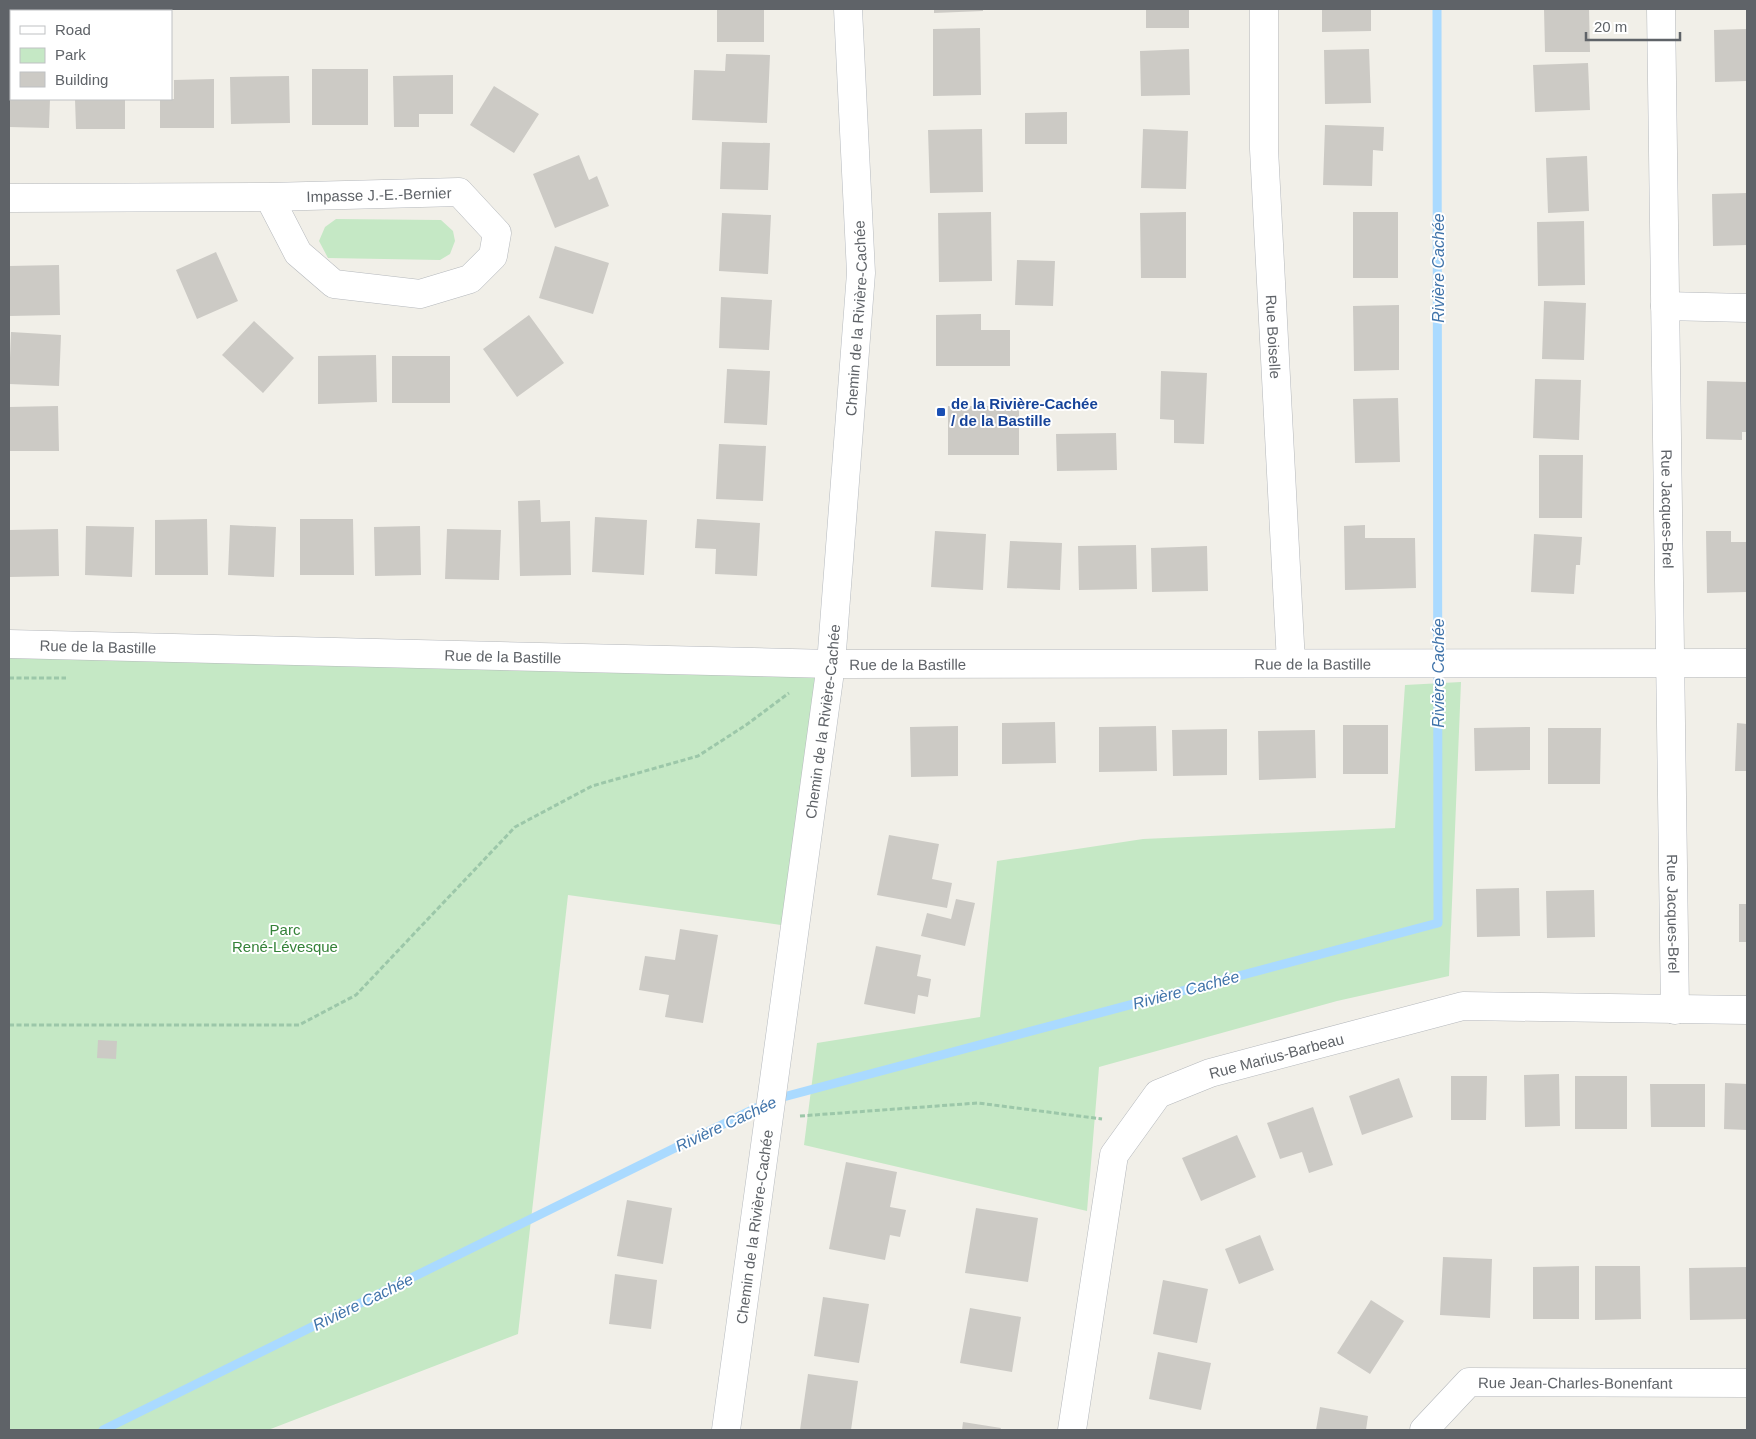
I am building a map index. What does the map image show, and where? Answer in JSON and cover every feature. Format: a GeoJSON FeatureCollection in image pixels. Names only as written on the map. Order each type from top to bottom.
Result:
{"type":"FeatureCollection","features":[{"type":"Feature","properties":{"kind":"street","name":"Chemin de la Rivière-Cachée"},"geometry":{"type":"LineString","coordinates":[[726,1430],[832,664],[860,272],[848,9]]}},
{"type":"Feature","properties":{"kind":"street","name":"Rue Boiselle"},"geometry":{"type":"LineString","coordinates":[[1264,9],[1264,149],[1291,664]]}},
{"type":"Feature","properties":{"kind":"street","name":"Rue Jacques-Brel"},"geometry":{"type":"LineString","coordinates":[[1660,9],[1675,1010]]}},
{"type":"Feature","properties":{"kind":"street","name":"Impasse J.-E.-Bernier"},"geometry":{"type":"LineString","coordinates":[[9,198],[269,197],[459,192],[497,233],[494,256],[470,279],[420,294],[334,284],[298,253],[269,197]]}},
{"type":"Feature","properties":{"kind":"street"},"geometry":{"type":"LineString","coordinates":[[1665,306],[1747,308]]}},
{"type":"Feature","properties":{"kind":"street","name":"Rue de la Bastille"},"geometry":{"type":"LineString","coordinates":[[9,644],[832,664],[1747,663]]}},
{"type":"Feature","properties":{"kind":"street","name":"Rue Marius-Barbeau"},"geometry":{"type":"LineString","coordinates":[[1072,1430],[1114,1155],[1158,1094],[1210,1073],[1463,1006],[1747,1010]]}},
{"type":"Feature","properties":{"kind":"street","name":"Rue Jean-Charles-Bonenfant"},"geometry":{"type":"LineString","coordinates":[[1424,1430],[1469,1382],[1747,1383]]}},
{"type":"Feature","properties":{"kind":"path"},"geometry":{"type":"LineString","coordinates":[[9,1025],[299,1025],[356,995],[515,827],[592,786],[698,756],[793,690]]}},
{"type":"Feature","properties":{"kind":"path"},"geometry":{"type":"LineString","coordinates":[[769,1117],[978,1103],[1135,1124]]}},
{"type":"Feature","properties":{"kind":"green space"},"geometry":{"type":"Polygon","coordinates":[[[336,219],[441,220],[453,231],[455,241],[450,254],[440,260],[328,258],[319,241],[325,227],[336,219]]]}},
{"type":"Feature","properties":{"kind":"green space","name":"Parc René-Lévesque"},"geometry":{"type":"Polygon","coordinates":[[[9,655],[823,669],[781,925],[568,895],[518,1334],[268,1430],[9,1430],[9,655]]]}},
{"type":"Feature","properties":{"kind":"green space"},"geometry":{"type":"Polygon","coordinates":[[[1461,682],[1449,976],[1337,1001],[1099,1067],[1087,1211],[804,1145],[817,1043],[980,1017],[997,861],[1143,839],[1395,828],[1405,685],[1461,682]]]}},
{"type":"Feature","properties":{"kind":"building"},"geometry":{"type":"Polygon","coordinates":[[[717,9],[764,9],[764,42],[717,42],[717,9]]]}},
{"type":"Feature","properties":{"kind":"building"},"geometry":{"type":"Polygon","coordinates":[[[934,9],[983,9],[983,11],[934,13],[934,9]]]}},
{"type":"Feature","properties":{"kind":"building"},"geometry":{"type":"Polygon","coordinates":[[[1146,9],[1189,9],[1189,28],[1146,28],[1146,9]]]}},
{"type":"Feature","properties":{"kind":"building"},"geometry":{"type":"Polygon","coordinates":[[[1322,9],[1371,9],[1371,31],[1322,32],[1322,9]]]}},
{"type":"Feature","properties":{"kind":"building"},"geometry":{"type":"Polygon","coordinates":[[[1544,9],[1589,9],[1590,52],[1545,52],[1544,9]]]}},
{"type":"Feature","properties":{"kind":"building"},"geometry":{"type":"Polygon","coordinates":[[[980,28],[981,95],[933,96],[933,29],[980,28]]]}},
{"type":"Feature","properties":{"kind":"building"},"geometry":{"type":"Polygon","coordinates":[[[1747,29],[1747,81],[1715,82],[1714,30],[1747,29]]]}},
{"type":"Feature","properties":{"kind":"building"},"geometry":{"type":"Polygon","coordinates":[[[1189,49],[1190,95],[1141,96],[1140,51],[1189,49]]]}},
{"type":"Feature","properties":{"kind":"building"},"geometry":{"type":"Polygon","coordinates":[[[1369,49],[1371,103],[1325,104],[1324,50],[1369,49]]]}},
{"type":"Feature","properties":{"kind":"building"},"geometry":{"type":"Polygon","coordinates":[[[726,54],[770,55],[767,123],[692,120],[694,70],[725,71],[726,54]]]}},
{"type":"Feature","properties":{"kind":"building"},"geometry":{"type":"Polygon","coordinates":[[[1588,63],[1590,110],[1535,112],[1533,65],[1588,63]]]}},
{"type":"Feature","properties":{"kind":"building"},"geometry":{"type":"Polygon","coordinates":[[[312,69],[368,69],[368,125],[312,125],[312,69]]]}},
{"type":"Feature","properties":{"kind":"building"},"geometry":{"type":"Polygon","coordinates":[[[453,75],[453,114],[419,114],[419,127],[394,127],[393,76],[453,75]]]}},
{"type":"Feature","properties":{"kind":"building"},"geometry":{"type":"Polygon","coordinates":[[[289,76],[290,123],[231,124],[230,77],[289,76]]]}},
{"type":"Feature","properties":{"kind":"building"},"geometry":{"type":"Polygon","coordinates":[[[10,77],[10,100],[50,100],[49,128],[9,127],[10,77]]]}},
{"type":"Feature","properties":{"kind":"building"},"geometry":{"type":"Polygon","coordinates":[[[214,79],[214,128],[160,128],[160,100],[174,99],[174,80],[214,79]]]}},
{"type":"Feature","properties":{"kind":"building"},"geometry":{"type":"Polygon","coordinates":[[[494,86],[539,114],[514,153],[470,125],[494,86]]]}},
{"type":"Feature","properties":{"kind":"building"},"geometry":{"type":"Polygon","coordinates":[[[75,100],[125,100],[125,129],[76,129],[75,100]]]}},
{"type":"Feature","properties":{"kind":"building"},"geometry":{"type":"Polygon","coordinates":[[[1067,112],[1067,144],[1025,144],[1025,113],[1067,112]]]}},
{"type":"Feature","properties":{"kind":"building"},"geometry":{"type":"Polygon","coordinates":[[[1325,125],[1384,127],[1383,151],[1373,150],[1372,186],[1323,185],[1325,125]]]}},
{"type":"Feature","properties":{"kind":"building"},"geometry":{"type":"Polygon","coordinates":[[[982,129],[983,192],[930,193],[928,130],[982,129]]]}},
{"type":"Feature","properties":{"kind":"building"},"geometry":{"type":"Polygon","coordinates":[[[1143,129],[1188,131],[1186,189],[1141,188],[1143,129]]]}},
{"type":"Feature","properties":{"kind":"building"},"geometry":{"type":"Polygon","coordinates":[[[722,142],[770,143],[768,190],[720,189],[722,142]]]}},
{"type":"Feature","properties":{"kind":"building"},"geometry":{"type":"Polygon","coordinates":[[[579,155],[589,180],[597,176],[609,206],[555,228],[533,174],[579,155]]]}},
{"type":"Feature","properties":{"kind":"building"},"geometry":{"type":"Polygon","coordinates":[[[1587,156],[1589,211],[1548,213],[1546,158],[1587,156]]]}},
{"type":"Feature","properties":{"kind":"building"},"geometry":{"type":"Polygon","coordinates":[[[1747,193],[1747,245],[1713,246],[1712,194],[1747,193]]]}},
{"type":"Feature","properties":{"kind":"building"},"geometry":{"type":"Polygon","coordinates":[[[991,212],[992,281],[939,282],[938,213],[991,212]]]}},
{"type":"Feature","properties":{"kind":"building"},"geometry":{"type":"Polygon","coordinates":[[[1186,212],[1186,278],[1141,278],[1140,213],[1186,212]]]}},
{"type":"Feature","properties":{"kind":"building"},"geometry":{"type":"Polygon","coordinates":[[[1353,212],[1398,212],[1398,278],[1353,278],[1353,212]]]}},
{"type":"Feature","properties":{"kind":"building"},"geometry":{"type":"Polygon","coordinates":[[[722,213],[771,215],[768,274],[719,271],[722,213]]]}},
{"type":"Feature","properties":{"kind":"building"},"geometry":{"type":"Polygon","coordinates":[[[1584,221],[1585,285],[1538,286],[1537,222],[1584,221]]]}},
{"type":"Feature","properties":{"kind":"building"},"geometry":{"type":"Polygon","coordinates":[[[555,246],[609,263],[593,314],[539,298],[555,246]]]}},
{"type":"Feature","properties":{"kind":"building"},"geometry":{"type":"Polygon","coordinates":[[[216,252],[238,301],[197,319],[176,270],[216,252]]]}},
{"type":"Feature","properties":{"kind":"building"},"geometry":{"type":"Polygon","coordinates":[[[1017,260],[1055,261],[1053,306],[1015,305],[1017,260]]]}},
{"type":"Feature","properties":{"kind":"building"},"geometry":{"type":"Polygon","coordinates":[[[59,265],[60,315],[9,316],[9,266],[59,265]]]}},
{"type":"Feature","properties":{"kind":"building"},"geometry":{"type":"Polygon","coordinates":[[[721,297],[772,300],[769,350],[719,348],[721,297]]]}},
{"type":"Feature","properties":{"kind":"building"},"geometry":{"type":"Polygon","coordinates":[[[1544,301],[1586,303],[1584,360],[1542,359],[1544,301]]]}},
{"type":"Feature","properties":{"kind":"building"},"geometry":{"type":"Polygon","coordinates":[[[1399,305],[1399,370],[1354,371],[1353,306],[1399,305]]]}},
{"type":"Feature","properties":{"kind":"building"},"geometry":{"type":"Polygon","coordinates":[[[981,314],[981,330],[1010,330],[1010,366],[936,366],[936,315],[981,314]]]}},
{"type":"Feature","properties":{"kind":"building"},"geometry":{"type":"Polygon","coordinates":[[[529,315],[564,363],[517,397],[483,349],[529,315]]]}},
{"type":"Feature","properties":{"kind":"building"},"geometry":{"type":"Polygon","coordinates":[[[254,321],[294,358],[263,393],[222,355],[254,321]]]}},
{"type":"Feature","properties":{"kind":"building"},"geometry":{"type":"Polygon","coordinates":[[[11,332],[61,335],[59,386],[9,384],[11,332]]]}},
{"type":"Feature","properties":{"kind":"building"},"geometry":{"type":"Polygon","coordinates":[[[376,355],[377,402],[318,404],[318,356],[376,355]]]}},
{"type":"Feature","properties":{"kind":"building"},"geometry":{"type":"Polygon","coordinates":[[[392,356],[450,356],[450,403],[392,403],[392,356]]]}},
{"type":"Feature","properties":{"kind":"building"},"geometry":{"type":"Polygon","coordinates":[[[727,369],[770,371],[767,425],[724,423],[727,369]]]}},
{"type":"Feature","properties":{"kind":"building"},"geometry":{"type":"Polygon","coordinates":[[[1161,371],[1207,373],[1204,444],[1174,443],[1174,420],[1160,419],[1161,371]]]}},
{"type":"Feature","properties":{"kind":"building"},"geometry":{"type":"Polygon","coordinates":[[[1535,379],[1581,380],[1579,440],[1533,438],[1535,379]]]}},
{"type":"Feature","properties":{"kind":"building"},"geometry":{"type":"Polygon","coordinates":[[[1707,381],[1747,382],[1747,432],[1742,432],[1742,440],[1706,439],[1707,381]]]}},
{"type":"Feature","properties":{"kind":"building"},"geometry":{"type":"Polygon","coordinates":[[[1398,398],[1400,462],[1355,463],[1353,399],[1398,398]]]}},
{"type":"Feature","properties":{"kind":"building"},"geometry":{"type":"Polygon","coordinates":[[[58,406],[59,451],[9,451],[9,407],[58,406]]]}},
{"type":"Feature","properties":{"kind":"building"},"geometry":{"type":"Polygon","coordinates":[[[948,406],[1019,406],[1019,455],[948,455],[948,406]]]}},
{"type":"Feature","properties":{"kind":"building"},"geometry":{"type":"Polygon","coordinates":[[[1116,433],[1117,470],[1057,471],[1056,434],[1116,433]]]}},
{"type":"Feature","properties":{"kind":"building"},"geometry":{"type":"Polygon","coordinates":[[[719,444],[766,446],[763,501],[716,499],[719,444]]]}},
{"type":"Feature","properties":{"kind":"building"},"geometry":{"type":"Polygon","coordinates":[[[1539,455],[1583,455],[1582,518],[1539,518],[1539,455]]]}},
{"type":"Feature","properties":{"kind":"building"},"geometry":{"type":"Polygon","coordinates":[[[540,500],[541,522],[570,521],[571,575],[520,576],[518,501],[540,500]]]}},
{"type":"Feature","properties":{"kind":"building"},"geometry":{"type":"Polygon","coordinates":[[[595,517],[647,520],[644,575],[592,572],[595,517]]]}},
{"type":"Feature","properties":{"kind":"building"},"geometry":{"type":"Polygon","coordinates":[[[207,519],[208,575],[155,575],[155,520],[207,519]]]}},
{"type":"Feature","properties":{"kind":"building"},"geometry":{"type":"Polygon","coordinates":[[[300,519],[353,519],[354,575],[300,575],[300,519]]]}},
{"type":"Feature","properties":{"kind":"building"},"geometry":{"type":"Polygon","coordinates":[[[697,519],[760,523],[757,576],[715,574],[716,549],[695,548],[697,519]]]}},
{"type":"Feature","properties":{"kind":"building"},"geometry":{"type":"Polygon","coordinates":[[[230,525],[276,527],[274,577],[228,575],[230,525]]]}},
{"type":"Feature","properties":{"kind":"building"},"geometry":{"type":"Polygon","coordinates":[[[1365,525],[1365,538],[1415,538],[1416,588],[1345,590],[1344,526],[1365,525]]]}},
{"type":"Feature","properties":{"kind":"building"},"geometry":{"type":"Polygon","coordinates":[[[86,526],[134,527],[132,577],[85,575],[86,526]]]}},
{"type":"Feature","properties":{"kind":"building"},"geometry":{"type":"Polygon","coordinates":[[[420,526],[421,575],[375,576],[374,527],[420,526]]]}},
{"type":"Feature","properties":{"kind":"building"},"geometry":{"type":"Polygon","coordinates":[[[58,529],[59,576],[9,577],[9,530],[58,529]]]}},
{"type":"Feature","properties":{"kind":"building"},"geometry":{"type":"Polygon","coordinates":[[[447,529],[501,530],[499,580],[445,579],[447,529]]]}},
{"type":"Feature","properties":{"kind":"building"},"geometry":{"type":"Polygon","coordinates":[[[935,531],[986,534],[983,590],[931,587],[935,531]]]}},
{"type":"Feature","properties":{"kind":"building"},"geometry":{"type":"Polygon","coordinates":[[[1706,531],[1731,531],[1731,542],[1747,542],[1747,592],[1707,593],[1706,531]]]}},
{"type":"Feature","properties":{"kind":"building"},"geometry":{"type":"Polygon","coordinates":[[[1534,534],[1582,537],[1580,565],[1576,565],[1574,594],[1531,592],[1534,534]]]}},
{"type":"Feature","properties":{"kind":"building"},"geometry":{"type":"Polygon","coordinates":[[[1010,541],[1062,543],[1060,590],[1007,588],[1010,541]]]}},
{"type":"Feature","properties":{"kind":"building"},"geometry":{"type":"Polygon","coordinates":[[[1136,545],[1137,589],[1079,590],[1078,546],[1136,545]]]}},
{"type":"Feature","properties":{"kind":"building"},"geometry":{"type":"Polygon","coordinates":[[[1207,546],[1208,591],[1152,592],[1151,548],[1207,546]]]}},
{"type":"Feature","properties":{"kind":"building"},"geometry":{"type":"Polygon","coordinates":[[[1055,722],[1056,763],[1002,764],[1002,723],[1055,722]]]}},
{"type":"Feature","properties":{"kind":"building"},"geometry":{"type":"Polygon","coordinates":[[[1737,723],[1747,724],[1747,771],[1735,771],[1737,723]]]}},
{"type":"Feature","properties":{"kind":"building"},"geometry":{"type":"Polygon","coordinates":[[[1343,725],[1388,725],[1388,774],[1343,774],[1343,725]]]}},
{"type":"Feature","properties":{"kind":"building"},"geometry":{"type":"Polygon","coordinates":[[[958,726],[958,776],[911,777],[910,727],[958,726]]]}},
{"type":"Feature","properties":{"kind":"building"},"geometry":{"type":"Polygon","coordinates":[[[1156,726],[1157,771],[1099,772],[1099,727],[1156,726]]]}},
{"type":"Feature","properties":{"kind":"building"},"geometry":{"type":"Polygon","coordinates":[[[1530,727],[1530,770],[1475,771],[1474,728],[1530,727]]]}},
{"type":"Feature","properties":{"kind":"building"},"geometry":{"type":"Polygon","coordinates":[[[1548,728],[1601,728],[1600,784],[1548,784],[1548,728]]]}},
{"type":"Feature","properties":{"kind":"building"},"geometry":{"type":"Polygon","coordinates":[[[1227,729],[1227,775],[1173,776],[1172,730],[1227,729]]]}},
{"type":"Feature","properties":{"kind":"building"},"geometry":{"type":"Polygon","coordinates":[[[1315,730],[1316,778],[1259,780],[1258,731],[1315,730]]]}},
{"type":"Feature","properties":{"kind":"building"},"geometry":{"type":"Polygon","coordinates":[[[889,835],[939,844],[932,879],[952,883],[947,908],[877,895],[889,835]]]}},
{"type":"Feature","properties":{"kind":"building"},"geometry":{"type":"Polygon","coordinates":[[[1519,888],[1520,936],[1477,937],[1476,889],[1519,888]]]}},
{"type":"Feature","properties":{"kind":"building"},"geometry":{"type":"Polygon","coordinates":[[[1594,890],[1595,937],[1547,938],[1546,891],[1594,890]]]}},
{"type":"Feature","properties":{"kind":"building"},"geometry":{"type":"Polygon","coordinates":[[[956,899],[975,903],[965,946],[921,936],[927,913],[951,919],[956,899]]]}},
{"type":"Feature","properties":{"kind":"building"},"geometry":{"type":"Polygon","coordinates":[[[1739,904],[1747,904],[1747,942],[1739,942],[1739,904]]]}},
{"type":"Feature","properties":{"kind":"building"},"geometry":{"type":"Polygon","coordinates":[[[680,929],[718,935],[703,1023],[665,1017],[669,995],[639,990],[645,956],[675,960],[680,929]]]}},
{"type":"Feature","properties":{"kind":"building"},"geometry":{"type":"Polygon","coordinates":[[[876,946],[921,955],[917,976],[931,979],[928,997],[918,995],[915,1014],[864,1004],[876,946]]]}},
{"type":"Feature","properties":{"kind":"building"},"geometry":{"type":"Polygon","coordinates":[[[98,1040],[117,1041],[116,1059],[97,1058],[98,1040]]]}},
{"type":"Feature","properties":{"kind":"building"},"geometry":{"type":"Polygon","coordinates":[[[1559,1074],[1560,1126],[1525,1127],[1524,1075],[1559,1074]]]}},
{"type":"Feature","properties":{"kind":"building"},"geometry":{"type":"Polygon","coordinates":[[[1451,1076],[1487,1076],[1486,1120],[1451,1120],[1451,1076]]]}},
{"type":"Feature","properties":{"kind":"building"},"geometry":{"type":"Polygon","coordinates":[[[1575,1076],[1627,1076],[1627,1129],[1575,1129],[1575,1076]]]}},
{"type":"Feature","properties":{"kind":"building"},"geometry":{"type":"Polygon","coordinates":[[[1399,1078],[1413,1117],[1362,1135],[1349,1096],[1399,1078]]]}},
{"type":"Feature","properties":{"kind":"building"},"geometry":{"type":"Polygon","coordinates":[[[1725,1083],[1747,1084],[1747,1130],[1724,1129],[1725,1083]]]}},
{"type":"Feature","properties":{"kind":"building"},"geometry":{"type":"Polygon","coordinates":[[[1650,1084],[1705,1084],[1705,1127],[1651,1127],[1650,1084]]]}},
{"type":"Feature","properties":{"kind":"building"},"geometry":{"type":"Polygon","coordinates":[[[1313,1107],[1333,1165],[1309,1173],[1302,1152],[1280,1159],[1267,1123],[1313,1107]]]}},
{"type":"Feature","properties":{"kind":"building"},"geometry":{"type":"Polygon","coordinates":[[[1237,1135],[1256,1177],[1201,1201],[1182,1158],[1237,1135]]]}},
{"type":"Feature","properties":{"kind":"building"},"geometry":{"type":"Polygon","coordinates":[[[846,1162],[897,1172],[890,1207],[906,1210],[900,1237],[890,1235],[885,1260],[829,1249],[846,1162]]]}},
{"type":"Feature","properties":{"kind":"building"},"geometry":{"type":"Polygon","coordinates":[[[627,1200],[672,1208],[663,1264],[617,1256],[627,1200]]]}},
{"type":"Feature","properties":{"kind":"building"},"geometry":{"type":"Polygon","coordinates":[[[976,1208],[1038,1218],[1028,1282],[965,1273],[976,1208]]]}},
{"type":"Feature","properties":{"kind":"building"},"geometry":{"type":"Polygon","coordinates":[[[1260,1235],[1274,1270],[1239,1284],[1225,1249],[1260,1235]]]}},
{"type":"Feature","properties":{"kind":"building"},"geometry":{"type":"Polygon","coordinates":[[[1443,1257],[1492,1259],[1490,1318],[1440,1315],[1443,1257]]]}},
{"type":"Feature","properties":{"kind":"building"},"geometry":{"type":"Polygon","coordinates":[[[1579,1266],[1579,1319],[1533,1319],[1533,1267],[1579,1266]]]}},
{"type":"Feature","properties":{"kind":"building"},"geometry":{"type":"Polygon","coordinates":[[[1595,1266],[1640,1266],[1641,1319],[1595,1320],[1595,1266]]]}},
{"type":"Feature","properties":{"kind":"building"},"geometry":{"type":"Polygon","coordinates":[[[1747,1267],[1747,1319],[1690,1320],[1689,1268],[1747,1267]]]}},
{"type":"Feature","properties":{"kind":"building"},"geometry":{"type":"Polygon","coordinates":[[[615,1274],[657,1280],[651,1329],[609,1324],[615,1274]]]}},
{"type":"Feature","properties":{"kind":"building"},"geometry":{"type":"Polygon","coordinates":[[[1163,1280],[1208,1289],[1197,1343],[1153,1334],[1163,1280]]]}},
{"type":"Feature","properties":{"kind":"building"},"geometry":{"type":"Polygon","coordinates":[[[823,1297],[869,1304],[859,1363],[814,1356],[823,1297]]]}},
{"type":"Feature","properties":{"kind":"building"},"geometry":{"type":"Polygon","coordinates":[[[1371,1300],[1404,1321],[1370,1374],[1337,1353],[1371,1300]]]}},
{"type":"Feature","properties":{"kind":"building"},"geometry":{"type":"Polygon","coordinates":[[[970,1308],[1021,1317],[1012,1372],[960,1363],[970,1308]]]}},
{"type":"Feature","properties":{"kind":"building"},"geometry":{"type":"Polygon","coordinates":[[[1158,1352],[1211,1363],[1201,1410],[1149,1399],[1158,1352]]]}},
{"type":"Feature","properties":{"kind":"building"},"geometry":{"type":"Polygon","coordinates":[[[808,1374],[858,1381],[851,1430],[800,1430],[808,1374]]]}},
{"type":"Feature","properties":{"kind":"building"},"geometry":{"type":"Polygon","coordinates":[[[1320,1407],[1368,1416],[1366,1430],[1316,1430],[1320,1407]]]}},
{"type":"Feature","properties":{"kind":"building"},"geometry":{"type":"Polygon","coordinates":[[[963,1422],[1001,1428],[1000,1430],[962,1430],[963,1422]]]}},
{"type":"Feature","properties":{"kind":"waterway","name":"Rivière Cachée"},"geometry":{"type":"LineString","coordinates":[[103,1430],[772,1100],[1438,923],[1437,9]]}},
{"type":"Feature","properties":{"kind":"place","name":"de la Rivière-Cachée / de la Bastille"},"geometry":{"type":"Point","coordinates":[941,412]}}]}
